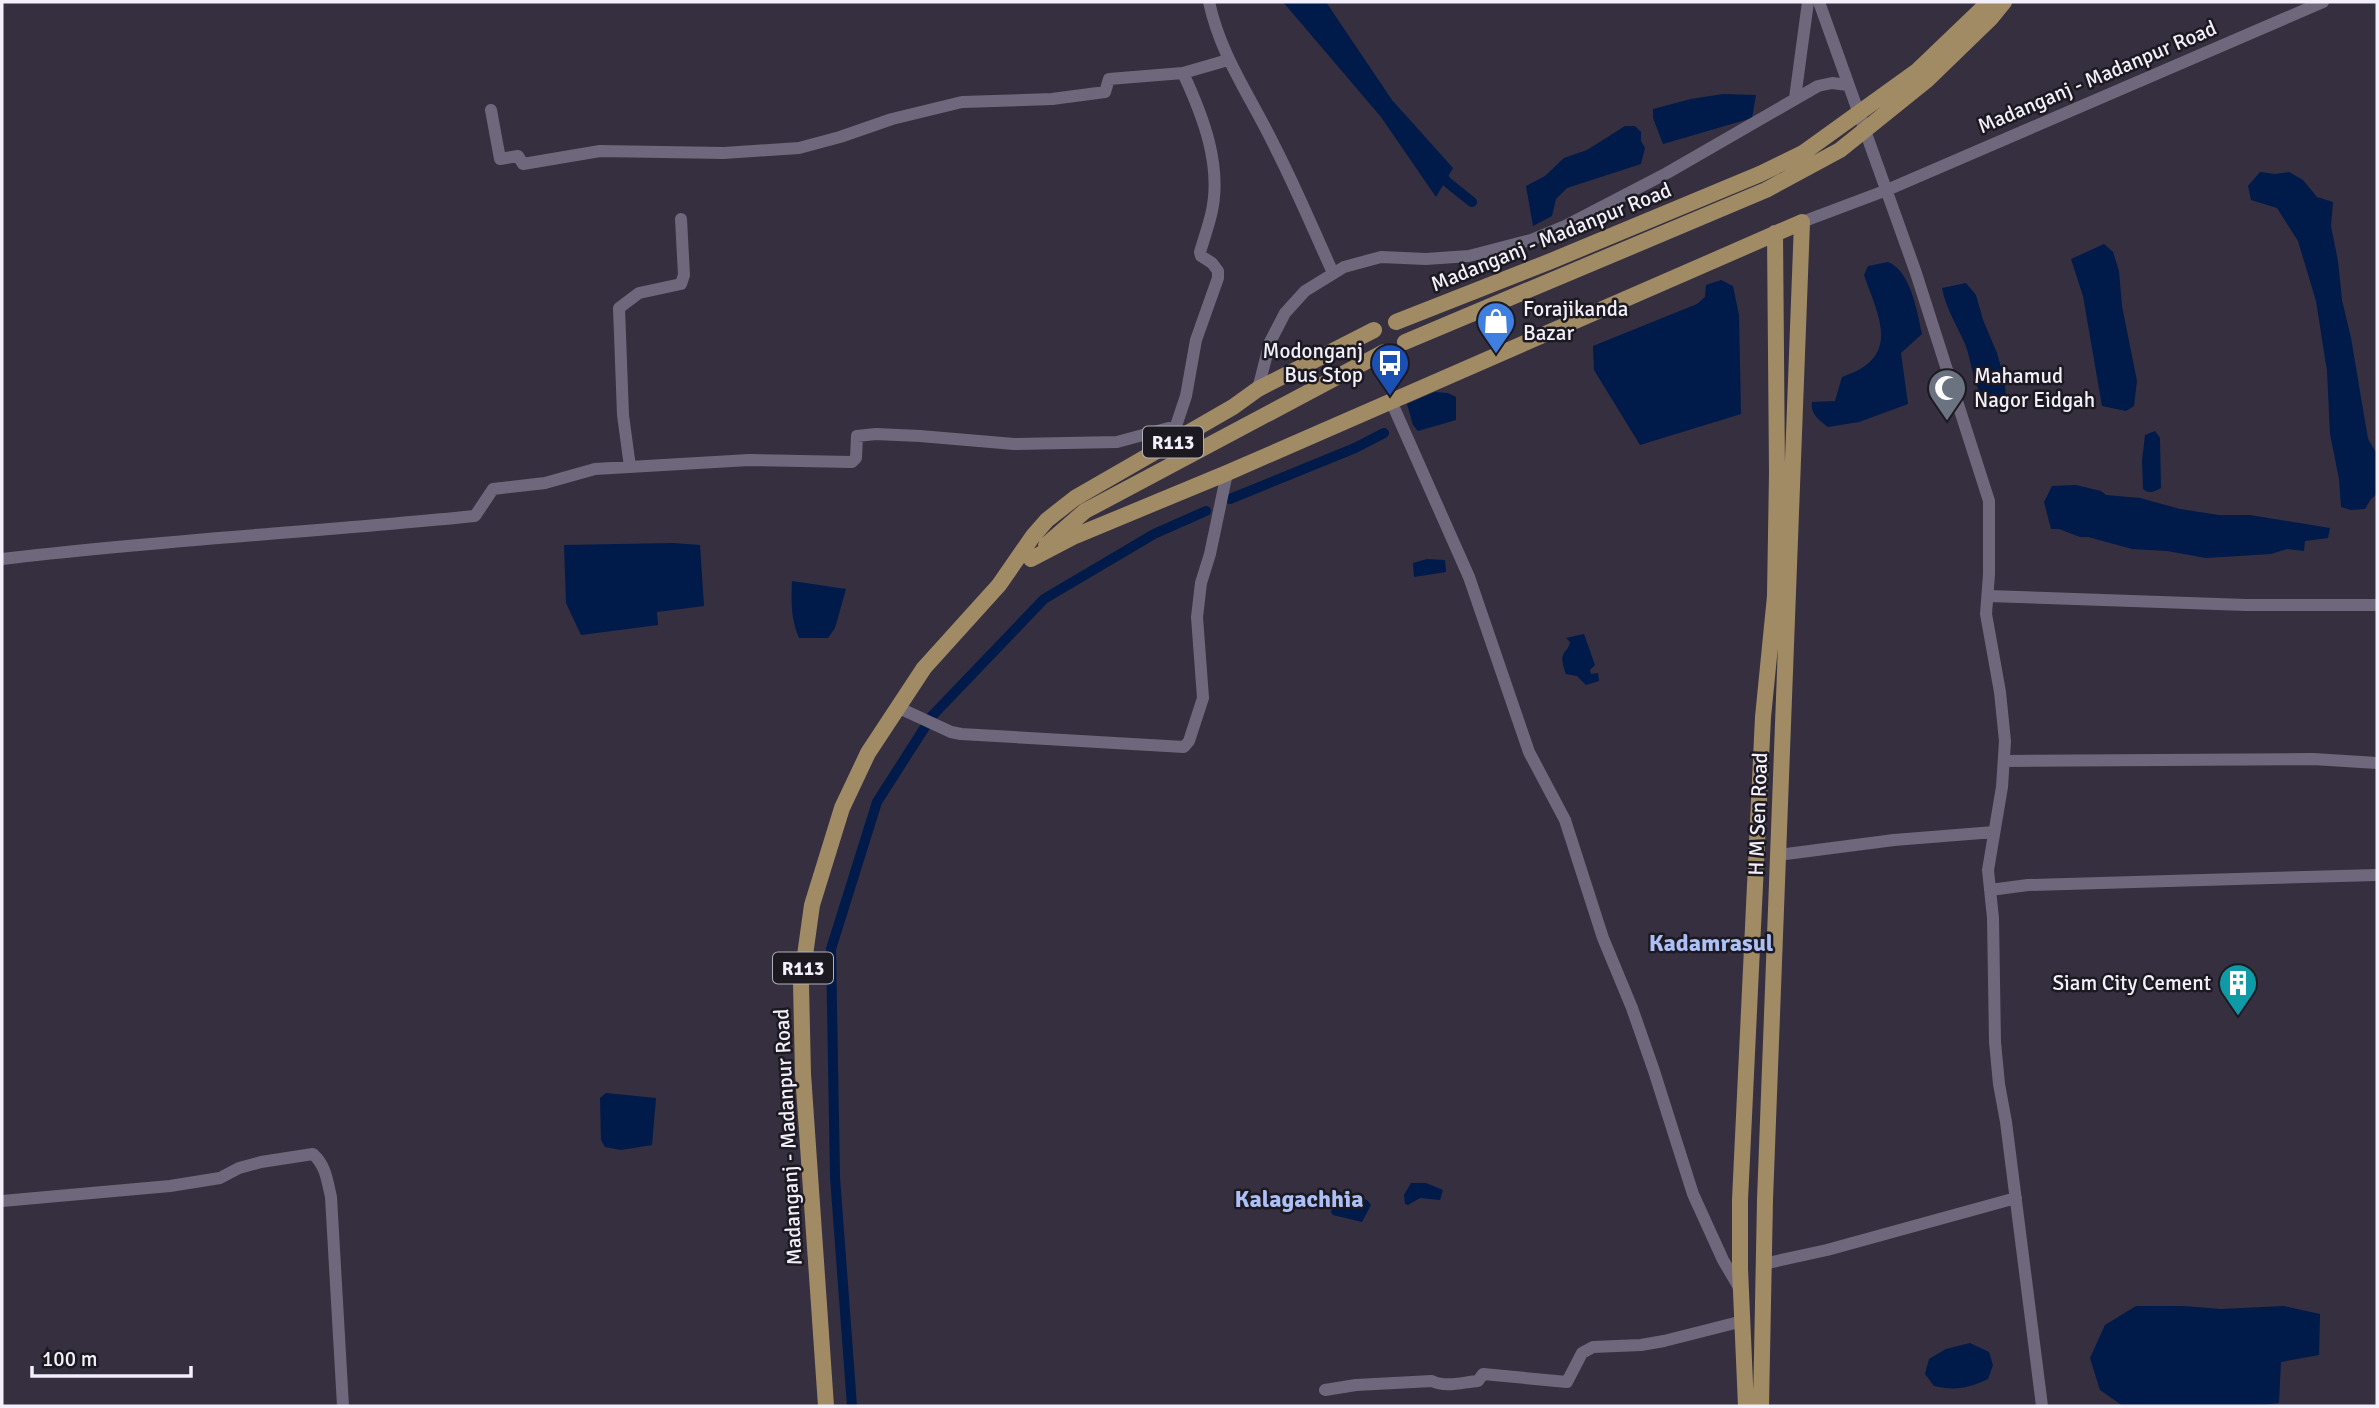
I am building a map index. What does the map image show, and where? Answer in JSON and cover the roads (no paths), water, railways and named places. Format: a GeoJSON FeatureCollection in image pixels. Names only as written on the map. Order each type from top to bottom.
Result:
{"type":"FeatureCollection","features":[{"type":"Feature","properties":{"kind":"main road","name":"Madanganj - Madanpur Road"},"geometry":{"type":"LineString","coordinates":[[1396,322],[1551,261],[1804,153],[1917,71],[1989,2]]}},
{"type":"Feature","properties":{"kind":"main road","name":"Madanganj - Madanpur Road"},"geometry":{"type":"LineString","coordinates":[[1405,342],[1766,190],[1840,150],[1927,80],[2004,2]]}},
{"type":"Feature","properties":{"kind":"main road"},"geometry":{"type":"LineString","coordinates":[[1031,559],[1075,536],[1227,473],[1802,222]]}},
{"type":"Feature","properties":{"kind":"main road","name":"H M Sen Road"},"geometry":{"type":"LineString","coordinates":[[1760,1406],[1802,222]]}},
{"type":"Feature","properties":{"kind":"main road","name":"H M Sen Road"},"geometry":{"type":"LineString","coordinates":[[1746,1406],[1740,1200],[1763,717],[1775,596],[1775,233]]}},
{"type":"Feature","properties":{"kind":"main road","name":"Madanganj - Madanpur Road"},"geometry":{"type":"LineString","coordinates":[[826,1406],[803,1074],[800,984],[812,905],[842,808],[868,753],[924,668],[999,585],[1047,520],[1075,498],[1233,407],[1258,389],[1374,330]]}},
{"type":"Feature","properties":{"kind":"main road","name":"Madanganj - Madanpur Road"},"geometry":{"type":"LineString","coordinates":[[999,585],[1085,511],[1384,352]]}},
{"type":"Feature","properties":{"kind":"main road"},"geometry":{"type":"LineString","coordinates":[[1742,1298],[1762,1304]]}},
{"type":"Feature","properties":{"kind":"street"},"geometry":{"type":"LineString","coordinates":[[1209,2],[1215,30],[1228,60],[1275,145],[1333,273]]}},
{"type":"Feature","properties":{"kind":"street"},"geometry":{"type":"LineString","coordinates":[[1795,98],[1808,2]]}},
{"type":"Feature","properties":{"kind":"street"},"geometry":{"type":"LineString","coordinates":[[1819,2],[1921,286],[1989,501],[1986,614],[2000,692],[2005,741],[2002,787],[1988,870],[1999,1084],[2042,1406]]}},
{"type":"Feature","properties":{"kind":"street","name":"Madanganj - Madanpur Road"},"geometry":{"type":"LineString","coordinates":[[1802,222],[1886,190],[2323,2]]}},
{"type":"Feature","properties":{"kind":"street"},"geometry":{"type":"LineString","coordinates":[[491,110],[500,159],[518,156],[523,164],[600,151],[753,152],[799,148],[892,119],[962,102],[1052,99],[1105,92],[1109,79],[1183,73],[1228,60]]}},
{"type":"Feature","properties":{"kind":"street"},"geometry":{"type":"LineString","coordinates":[[2,559],[98,547],[335,530],[475,516],[493,489],[545,484],[595,469],[749,460],[852,462],[856,458],[856,436],[876,434],[1014,443],[1117,442],[1176,426],[1186,396],[1196,340],[1218,278],[1218,271],[1212,263],[1201,257],[1200,252],[1212,213],[1215,186],[1208,134],[1183,73]]}},
{"type":"Feature","properties":{"kind":"street"},"geometry":{"type":"LineString","coordinates":[[1258,389],[1270,342],[1285,313],[1305,291],[1344,267],[1381,257],[1426,259],[1469,256],[1531,240],[1565,226],[1667,173],[1818,86],[1832,83],[1848,85]]}},
{"type":"Feature","properties":{"kind":"street"},"geometry":{"type":"LineString","coordinates":[[630,467],[624,415],[619,307],[639,293],[681,284],[684,275],[681,219]]}},
{"type":"Feature","properties":{"kind":"street"},"geometry":{"type":"LineString","coordinates":[[1391,401],[1468,577],[1528,752],[1564,820],[1603,938],[1654,1071],[1693,1194],[1742,1298]]}},
{"type":"Feature","properties":{"kind":"street"},"geometry":{"type":"LineString","coordinates":[[897,707],[961,734],[1184,747],[1189,741],[1203,698],[1197,617],[1201,583],[1227,473]]}},
{"type":"Feature","properties":{"kind":"street"},"geometry":{"type":"LineString","coordinates":[[1987,596],[2246,605],[2377,605]]}},
{"type":"Feature","properties":{"kind":"street"},"geometry":{"type":"LineString","coordinates":[[2004,761],[2313,759],[2377,763]]}},
{"type":"Feature","properties":{"kind":"street"},"geometry":{"type":"LineString","coordinates":[[1778,855],[1894,840],[1994,832]]}},
{"type":"Feature","properties":{"kind":"street"},"geometry":{"type":"LineString","coordinates":[[1990,890],[2028,885],[2377,875]]}},
{"type":"Feature","properties":{"kind":"street"},"geometry":{"type":"LineString","coordinates":[[2,1201],[170,1186],[220,1178],[239,1168],[261,1162],[313,1154],[321,1161],[326,1171],[331,1197],[343,1406]]}},
{"type":"Feature","properties":{"kind":"street"},"geometry":{"type":"LineString","coordinates":[[1763,1264],[1827,1250],[2016,1198]]}},
{"type":"Feature","properties":{"kind":"street"},"geometry":{"type":"LineString","coordinates":[[1325,1390],[1356,1385],[1432,1381],[1450,1384],[1478,1381],[1483,1374],[1564,1382],[1570,1379],[1582,1353],[1593,1347],[1641,1345],[1743,1321]]}},
{"type":"Feature","properties":{"kind":"water"},"geometry":{"type":"Polygon","coordinates":[[[1283,2],[1326,2],[1392,100],[1453,168],[1436,197],[1381,117],[1283,2]]]}},
{"type":"Feature","properties":{"kind":"water"},"geometry":{"type":"Polygon","coordinates":[[[1723,94],[1756,95],[1752,118],[1663,144],[1653,118],[1653,109],[1723,94]]]}},
{"type":"Feature","properties":{"kind":"water"},"geometry":{"type":"Polygon","coordinates":[[[1625,126],[1635,126],[1641,132],[1641,141],[1645,148],[1641,164],[1567,188],[1556,199],[1552,216],[1533,226],[1526,186],[1545,176],[1564,158],[1587,150],[1625,126]]]}},
{"type":"Feature","properties":{"kind":"water"},"geometry":{"type":"Polygon","coordinates":[[[2260,172],[2289,172],[2303,180],[2317,197],[2333,202],[2331,226],[2342,300],[2368,439],[2377,454],[2377,494],[2365,509],[2351,510],[2341,507],[2339,479],[2330,434],[2327,371],[2316,301],[2298,241],[2277,208],[2251,200],[2248,186],[2260,172]]]}},
{"type":"Feature","properties":{"kind":"water"},"geometry":{"type":"Polygon","coordinates":[[[2104,244],[2113,252],[2119,271],[2122,306],[2137,381],[2134,406],[2126,411],[2102,406],[2083,296],[2071,259],[2104,244]]]}},
{"type":"Feature","properties":{"kind":"water"},"geometry":{"type":"Polygon","coordinates":[[[1888,262],[1896,267],[1908,283],[1922,334],[1901,353],[1908,404],[1859,422],[1828,427],[1814,413],[1812,402],[1835,401],[1842,377],[1861,369],[1873,359],[1881,335],[1875,306],[1864,275],[1868,266],[1888,262]]]}},
{"type":"Feature","properties":{"kind":"water"},"geometry":{"type":"Polygon","coordinates":[[[1721,280],[1733,286],[1739,315],[1741,414],[1640,445],[1594,370],[1593,346],[1697,304],[1705,297],[1706,285],[1721,280]]]}},
{"type":"Feature","properties":{"kind":"water"},"geometry":{"type":"Polygon","coordinates":[[[1966,283],[1976,295],[2004,378],[2006,396],[1995,404],[1985,399],[1979,390],[1965,344],[1942,288],[1966,283]]]}},
{"type":"Feature","properties":{"kind":"water"},"geometry":{"type":"Polygon","coordinates":[[[1435,392],[1456,397],[1456,420],[1418,431],[1413,425],[1407,404],[1435,392]]]}},
{"type":"Feature","properties":{"kind":"water"},"geometry":{"type":"Polygon","coordinates":[[[2155,431],[2160,438],[2161,488],[2149,492],[2143,489],[2142,460],[2145,435],[2155,431]]]}},
{"type":"Feature","properties":{"kind":"water"},"geometry":{"type":"Polygon","coordinates":[[[2076,485],[2101,491],[2106,495],[2140,498],[2180,509],[2219,515],[2250,515],[2330,528],[2328,538],[2305,541],[2304,551],[2287,549],[2271,554],[2206,558],[2167,551],[2132,549],[2051,529],[2044,502],[2052,486],[2076,485]]]}},
{"type":"Feature","properties":{"kind":"water"},"geometry":{"type":"Polygon","coordinates":[[[564,545],[700,545],[704,606],[657,612],[658,625],[581,635],[566,603],[564,545]]]}},
{"type":"Feature","properties":{"kind":"water"},"geometry":{"type":"Polygon","coordinates":[[[1427,559],[1445,560],[1446,572],[1414,577],[1413,563],[1427,559]]]}},
{"type":"Feature","properties":{"kind":"water"},"geometry":{"type":"Polygon","coordinates":[[[792,581],[846,589],[835,628],[828,638],[799,638],[792,610],[792,581]]]}},
{"type":"Feature","properties":{"kind":"water"},"geometry":{"type":"Polygon","coordinates":[[[1584,634],[1595,665],[1590,670],[1591,674],[1598,673],[1599,681],[1586,685],[1577,676],[1566,674],[1562,659],[1570,642],[1566,638],[1584,634]]]}},
{"type":"Feature","properties":{"kind":"water"},"geometry":{"type":"Polygon","coordinates":[[[606,1093],[656,1098],[652,1145],[621,1150],[605,1147],[601,1140],[600,1098],[606,1093]]]}},
{"type":"Feature","properties":{"kind":"water"},"geometry":{"type":"Polygon","coordinates":[[[1411,1183],[1426,1183],[1443,1190],[1440,1200],[1420,1198],[1405,1204],[1404,1195],[1411,1183]]]}},
{"type":"Feature","properties":{"kind":"water"},"geometry":{"type":"Polygon","coordinates":[[[1337,1191],[1367,1200],[1371,1205],[1362,1222],[1333,1215],[1331,1212],[1337,1191]]]}},
{"type":"Feature","properties":{"kind":"water"},"geometry":{"type":"Polygon","coordinates":[[[2136,1306],[2221,1309],[2284,1306],[2320,1314],[2319,1355],[2281,1362],[2279,1403],[2252,1406],[2123,1406],[2100,1390],[2090,1358],[2105,1325],[2136,1306]]]}},
{"type":"Feature","properties":{"kind":"water"},"geometry":{"type":"Polygon","coordinates":[[[1970,1343],[1989,1352],[1993,1365],[1988,1379],[1962,1388],[1934,1386],[1925,1374],[1929,1359],[1946,1349],[1970,1343]]]}},
{"type":"Feature","properties":{"kind":"waterway"},"geometry":{"type":"LineString","coordinates":[[1438,171],[1472,202]]}},
{"type":"Feature","properties":{"kind":"waterway"},"geometry":{"type":"LineString","coordinates":[[1230,499],[1355,448],[1384,433]]}},
{"type":"Feature","properties":{"kind":"waterway"},"geometry":{"type":"LineString","coordinates":[[931,717],[1044,599],[1154,534],[1206,511]]}},
{"type":"Feature","properties":{"kind":"waterway"},"geometry":{"type":"LineString","coordinates":[[852,1406],[835,1177],[831,949],[877,802],[925,727]]}},
{"type":"Feature","properties":{"kind":"place","name":"Forajikanda Bazar"},"geometry":{"type":"Point","coordinates":[1496,355]}},
{"type":"Feature","properties":{"kind":"place","name":"Modonganj Bus Stop"},"geometry":{"type":"Point","coordinates":[1390,397]}},
{"type":"Feature","properties":{"kind":"place","name":"Mahamud Nagor Eidgah"},"geometry":{"type":"Point","coordinates":[1947,422]}},
{"type":"Feature","properties":{"kind":"place","name":"Siam City Cement"},"geometry":{"type":"Point","coordinates":[2238,1017]}},
{"type":"Feature","properties":{"kind":"district","name":"Kadamrasul"},"geometry":{"type":"Point","coordinates":[1711,943]}},
{"type":"Feature","properties":{"kind":"district","name":"Kalagachhia"},"geometry":{"type":"Point","coordinates":[1299,1199]}}]}
